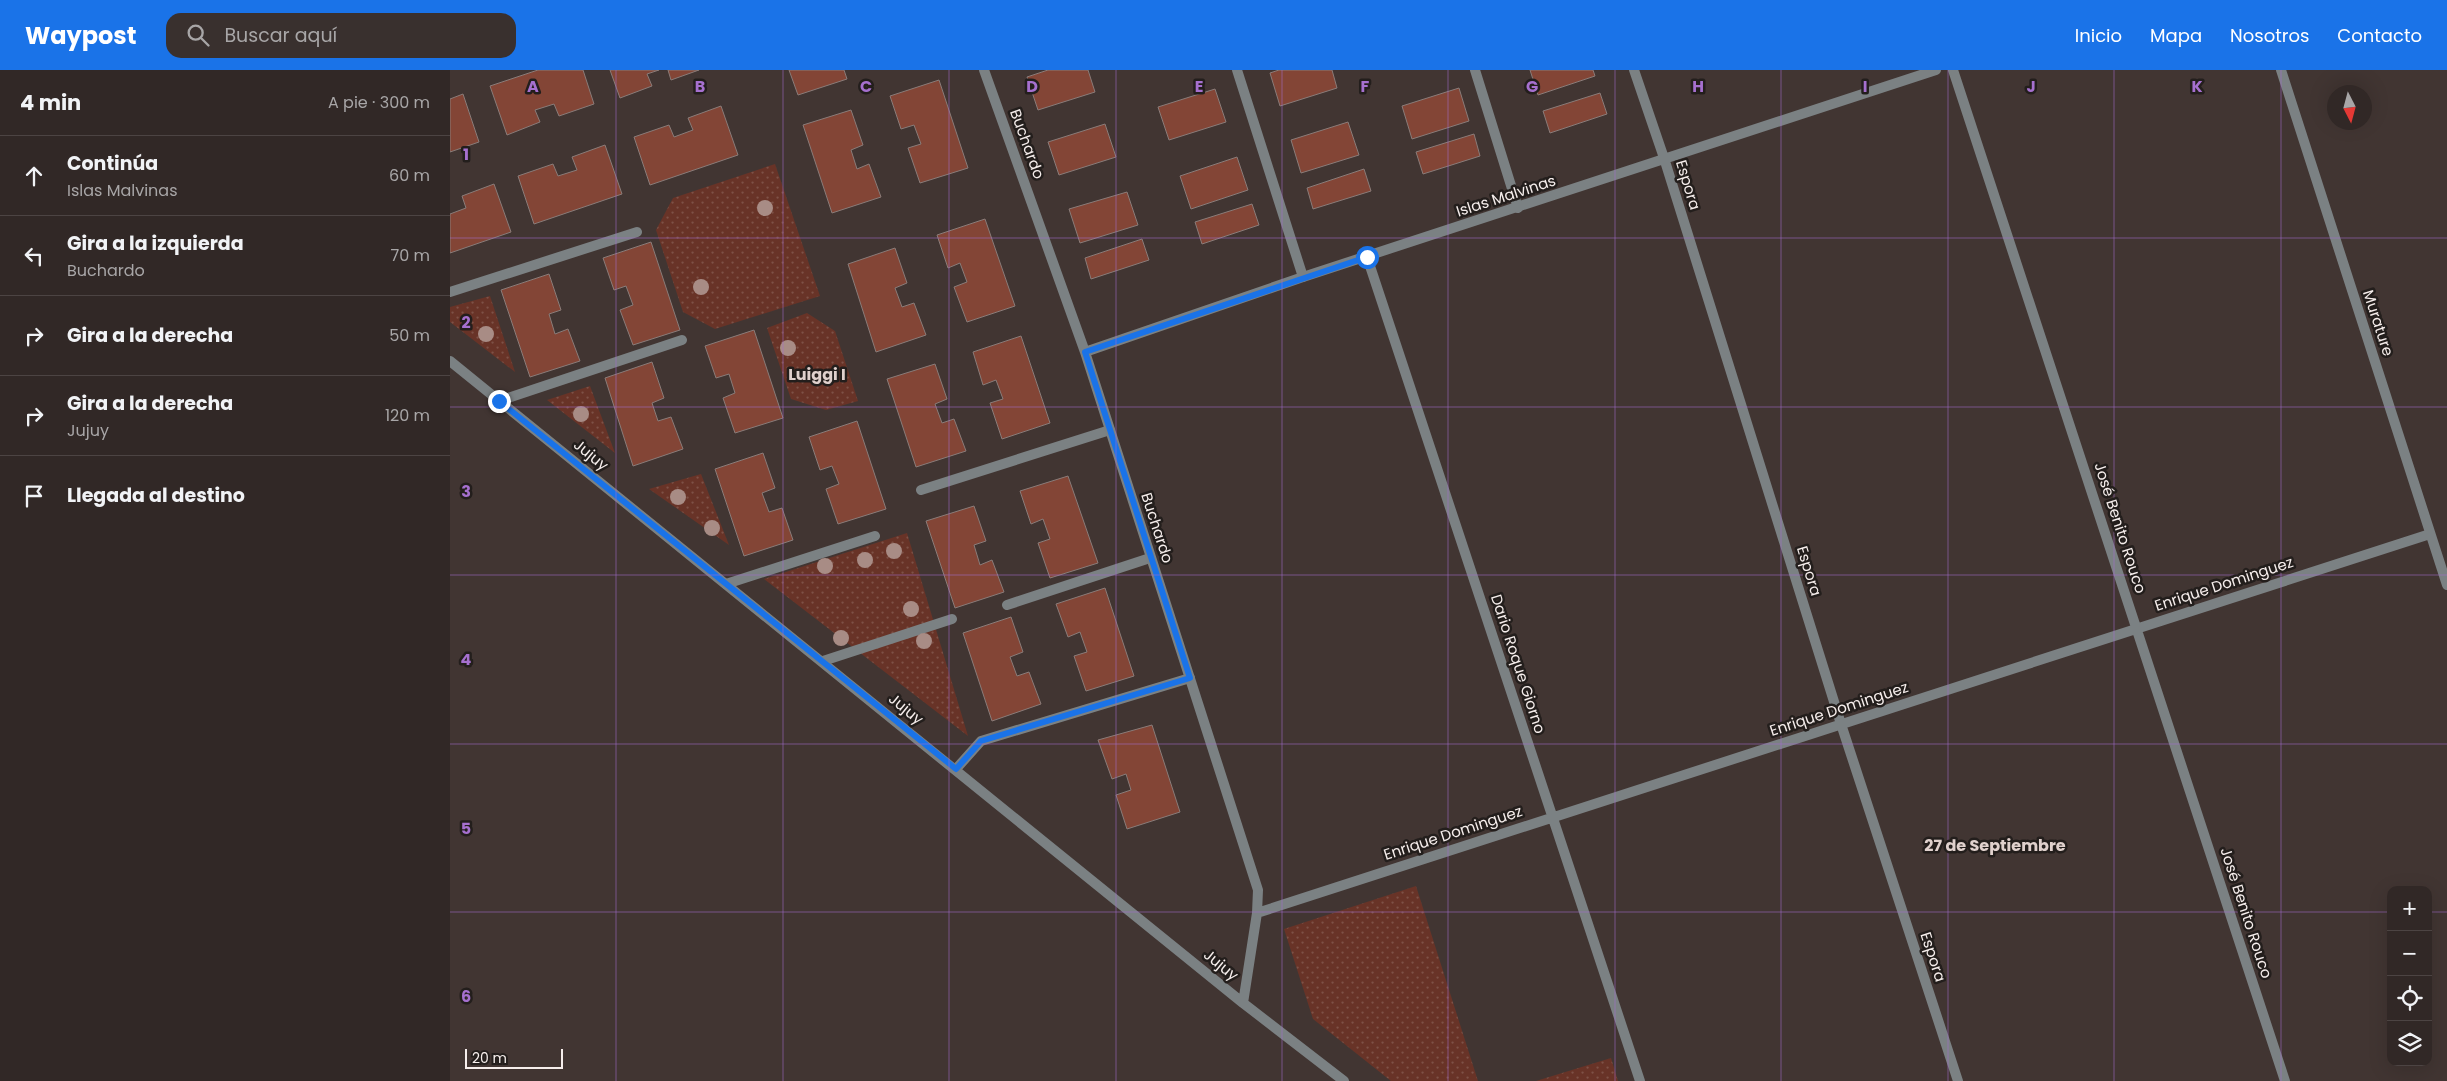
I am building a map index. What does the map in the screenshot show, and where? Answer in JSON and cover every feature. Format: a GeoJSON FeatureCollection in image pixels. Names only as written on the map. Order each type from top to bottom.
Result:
{"type":"FeatureCollection","features":[{"type":"Feature","properties":{"kind":"street","name":"Buchardo"},"geometry":{"type":"LineString","coordinates":[[984,70],[1085,352],[1258,890],[1257,913],[1244,1002]]}},
{"type":"Feature","properties":{"kind":"street"},"geometry":{"type":"LineString","coordinates":[[1237,70],[1303,277]]}},
{"type":"Feature","properties":{"kind":"street"},"geometry":{"type":"LineString","coordinates":[[1475,70],[1518,208]]}},
{"type":"Feature","properties":{"kind":"street","name":"Espora"},"geometry":{"type":"LineString","coordinates":[[1634,70],[1664,158],[1841,724],[1958,1081]]}},
{"type":"Feature","properties":{"kind":"street","name":"Islas Malvinas"},"geometry":{"type":"LineString","coordinates":[[1085,352],[1303,277],[1936,70]]}},
{"type":"Feature","properties":{"kind":"street","name":"José Benito Rouco"},"geometry":{"type":"LineString","coordinates":[[1953,70],[2285,1081]]}},
{"type":"Feature","properties":{"kind":"street","name":"Murature"},"geometry":{"type":"LineString","coordinates":[[2281,70],[2447,585]]}},
{"type":"Feature","properties":{"kind":"street"},"geometry":{"type":"LineString","coordinates":[[450,292],[637,232]]}},
{"type":"Feature","properties":{"kind":"street","name":"Dario Roque Giorno"},"geometry":{"type":"LineString","coordinates":[[1367,257],[1640,1081]]}},
{"type":"Feature","properties":{"kind":"street"},"geometry":{"type":"LineString","coordinates":[[499,401],[682,340]]}},
{"type":"Feature","properties":{"kind":"street","name":"Jujuy"},"geometry":{"type":"LineString","coordinates":[[450,361],[1344,1081]]}},
{"type":"Feature","properties":{"kind":"street"},"geometry":{"type":"LineString","coordinates":[[922,490],[1110,430]]}},
{"type":"Feature","properties":{"kind":"street","name":"Enrique Dominguez"},"geometry":{"type":"LineString","coordinates":[[1257,913],[2430,534]]}},
{"type":"Feature","properties":{"kind":"street"},"geometry":{"type":"LineString","coordinates":[[726,584],[874,536]]}},
{"type":"Feature","properties":{"kind":"street"},"geometry":{"type":"LineString","coordinates":[[1007,605],[1150,558]]}},
{"type":"Feature","properties":{"kind":"street"},"geometry":{"type":"LineString","coordinates":[[823,661],[952,619]]}},
{"type":"Feature","properties":{"kind":"street"},"geometry":{"type":"LineString","coordinates":[[956,769],[981,741],[1190,678]]}},
{"type":"Feature","properties":{"kind":"shaded area"},"geometry":{"type":"Polygon","coordinates":[[[775,164],[820,296],[715,329],[683,312],[656,230],[673,198],[775,164]]]}},
{"type":"Feature","properties":{"kind":"shaded area"},"geometry":{"type":"Polygon","coordinates":[[[490,296],[515,372],[450,322],[450,307],[490,296]]]}},
{"type":"Feature","properties":{"kind":"shaded area"},"geometry":{"type":"Polygon","coordinates":[[[807,313],[835,331],[858,401],[826,410],[791,399],[767,328],[807,313]]]}},
{"type":"Feature","properties":{"kind":"shaded area"},"geometry":{"type":"Polygon","coordinates":[[[590,386],[615,453],[547,400],[590,386]]]}},
{"type":"Feature","properties":{"kind":"shaded area"},"geometry":{"type":"Polygon","coordinates":[[[701,474],[729,545],[649,489],[701,474]]]}},
{"type":"Feature","properties":{"kind":"shaded area"},"geometry":{"type":"Polygon","coordinates":[[[907,533],[968,736],[764,579],[907,533]]]}},
{"type":"Feature","properties":{"kind":"shaded area"},"geometry":{"type":"Polygon","coordinates":[[[1416,886],[1478,1081],[1391,1081],[1313,1019],[1284,929],[1416,886]]]}},
{"type":"Feature","properties":{"kind":"shaded area"},"geometry":{"type":"Polygon","coordinates":[[[1611,1058],[1618,1081],[1536,1081],[1611,1058]]]}},
{"type":"Feature","properties":{"kind":"building"},"geometry":{"type":"Polygon","coordinates":[[[538,70],[583,70],[594,104],[559,116],[554,104],[535,110],[540,122],[507,135],[490,86],[538,70]]]}},
{"type":"Feature","properties":{"kind":"building"},"geometry":{"type":"Polygon","coordinates":[[[610,70],[659,70],[647,74],[652,86],[620,98],[610,70]]]}},
{"type":"Feature","properties":{"kind":"building"},"geometry":{"type":"Polygon","coordinates":[[[668,70],[699,70],[671,80],[668,70]]]}},
{"type":"Feature","properties":{"kind":"building"},"geometry":{"type":"Polygon","coordinates":[[[789,70],[844,70],[847,79],[798,95],[789,70]]]}},
{"type":"Feature","properties":{"kind":"building"},"geometry":{"type":"Polygon","coordinates":[[[1048,70],[1088,70],[1095,92],[1038,110],[1027,77],[1048,70]]]}},
{"type":"Feature","properties":{"kind":"building"},"geometry":{"type":"Polygon","coordinates":[[[1279,70],[1332,70],[1337,88],[1280,106],[1270,73],[1279,70]]]}},
{"type":"Feature","properties":{"kind":"building"},"geometry":{"type":"Polygon","coordinates":[[[1530,70],[1593,70],[1595,76],[1538,95],[1530,70]]]}},
{"type":"Feature","properties":{"kind":"building"},"geometry":{"type":"Polygon","coordinates":[[[939,80],[968,168],[920,183],[908,148],[921,144],[914,125],[901,129],[890,96],[939,80]]]}},
{"type":"Feature","properties":{"kind":"building"},"geometry":{"type":"Polygon","coordinates":[[[1459,88],[1469,121],[1412,139],[1402,106],[1459,88]]]}},
{"type":"Feature","properties":{"kind":"building"},"geometry":{"type":"Polygon","coordinates":[[[1215,89],[1226,122],[1169,140],[1158,107],[1215,89]]]}},
{"type":"Feature","properties":{"kind":"building"},"geometry":{"type":"Polygon","coordinates":[[[1600,93],[1607,114],[1550,133],[1543,111],[1600,93]]]}},
{"type":"Feature","properties":{"kind":"building"},"geometry":{"type":"Polygon","coordinates":[[[463,94],[479,142],[450,152],[450,99],[463,94]]]}},
{"type":"Feature","properties":{"kind":"building"},"geometry":{"type":"Polygon","coordinates":[[[721,106],[738,155],[650,185],[634,137],[669,125],[674,137],[693,130],[688,118],[721,106]]]}},
{"type":"Feature","properties":{"kind":"building"},"geometry":{"type":"Polygon","coordinates":[[[851,110],[863,145],[851,150],[857,169],[869,164],[881,197],[832,213],[803,125],[851,110]]]}},
{"type":"Feature","properties":{"kind":"building"},"geometry":{"type":"Polygon","coordinates":[[[1348,122],[1359,155],[1301,173],[1291,140],[1348,122]]]}},
{"type":"Feature","properties":{"kind":"building"},"geometry":{"type":"Polygon","coordinates":[[[1105,124],[1116,157],[1059,175],[1048,142],[1105,124]]]}},
{"type":"Feature","properties":{"kind":"building"},"geometry":{"type":"Polygon","coordinates":[[[1474,134],[1480,156],[1423,174],[1416,152],[1474,134]]]}},
{"type":"Feature","properties":{"kind":"building"},"geometry":{"type":"Polygon","coordinates":[[[605,145],[622,194],[534,224],[518,176],[553,164],[558,176],[577,170],[572,157],[605,145]]]}},
{"type":"Feature","properties":{"kind":"building"},"geometry":{"type":"Polygon","coordinates":[[[1237,157],[1248,190],[1191,209],[1180,176],[1237,157]]]}},
{"type":"Feature","properties":{"kind":"building"},"geometry":{"type":"Polygon","coordinates":[[[1364,169],[1371,191],[1313,209],[1307,188],[1364,169]]]}},
{"type":"Feature","properties":{"kind":"building"},"geometry":{"type":"Polygon","coordinates":[[[494,184],[511,232],[450,253],[450,214],[466,208],[462,196],[494,184]]]}},
{"type":"Feature","properties":{"kind":"building"},"geometry":{"type":"Polygon","coordinates":[[[1127,192],[1138,225],[1080,243],[1069,209],[1127,192]]]}},
{"type":"Feature","properties":{"kind":"building"},"geometry":{"type":"Polygon","coordinates":[[[1252,204],[1259,225],[1202,244],[1195,222],[1252,204]]]}},
{"type":"Feature","properties":{"kind":"building"},"geometry":{"type":"Polygon","coordinates":[[[985,219],[1015,306],[967,322],[954,287],[967,282],[960,263],[948,268],[937,235],[985,219]]]}},
{"type":"Feature","properties":{"kind":"building"},"geometry":{"type":"Polygon","coordinates":[[[1142,239],[1149,260],[1091,279],[1085,258],[1142,239]]]}},
{"type":"Feature","properties":{"kind":"building"},"geometry":{"type":"Polygon","coordinates":[[[651,242],[680,330],[633,345],[620,310],[633,305],[626,286],[614,290],[603,258],[651,242]]]}},
{"type":"Feature","properties":{"kind":"building"},"geometry":{"type":"Polygon","coordinates":[[[895,248],[907,283],[895,288],[902,307],[914,303],[926,335],[876,352],[848,264],[895,248]]]}},
{"type":"Feature","properties":{"kind":"building"},"geometry":{"type":"Polygon","coordinates":[[[549,274],[561,310],[549,314],[555,334],[568,329],[580,361],[530,377],[501,290],[549,274]]]}},
{"type":"Feature","properties":{"kind":"building"},"geometry":{"type":"Polygon","coordinates":[[[754,330],[783,418],[735,433],[723,398],[735,393],[729,374],[716,378],[705,346],[754,330]]]}},
{"type":"Feature","properties":{"kind":"building"},"geometry":{"type":"Polygon","coordinates":[[[1021,336],[1050,423],[1002,439],[990,403],[1003,399],[996,380],[983,385],[973,352],[1021,336]]]}},
{"type":"Feature","properties":{"kind":"building"},"geometry":{"type":"Polygon","coordinates":[[[652,362],[664,398],[652,403],[658,421],[671,417],[683,449],[633,466],[605,378],[652,362]]]}},
{"type":"Feature","properties":{"kind":"building"},"geometry":{"type":"Polygon","coordinates":[[[935,364],[947,399],[935,404],[942,423],[954,419],[966,451],[916,467],[887,379],[935,364]]]}},
{"type":"Feature","properties":{"kind":"building"},"geometry":{"type":"Polygon","coordinates":[[[857,421],[886,509],[838,524],[826,489],[839,484],[832,466],[820,470],[809,437],[857,421]]]}},
{"type":"Feature","properties":{"kind":"building"},"geometry":{"type":"Polygon","coordinates":[[[763,453],[775,488],[762,493],[769,512],[782,508],[793,540],[744,556],[715,469],[763,453]]]}},
{"type":"Feature","properties":{"kind":"building"},"geometry":{"type":"Polygon","coordinates":[[[1068,476],[1098,563],[1050,578],[1038,543],[1050,539],[1043,519],[1031,524],[1020,491],[1068,476]]]}},
{"type":"Feature","properties":{"kind":"building"},"geometry":{"type":"Polygon","coordinates":[[[974,506],[986,541],[974,545],[980,565],[992,560],[1004,592],[955,608],[926,521],[974,506]]]}},
{"type":"Feature","properties":{"kind":"building"},"geometry":{"type":"Polygon","coordinates":[[[1105,588],[1134,676],[1086,691],[1074,656],[1087,652],[1080,632],[1068,637],[1056,604],[1105,588]]]}},
{"type":"Feature","properties":{"kind":"building"},"geometry":{"type":"Polygon","coordinates":[[[1011,617],[1023,652],[1010,657],[1017,676],[1029,672],[1041,704],[992,721],[963,633],[1011,617]]]}},
{"type":"Feature","properties":{"kind":"building"},"geometry":{"type":"Polygon","coordinates":[[[1152,725],[1180,812],[1127,829],[1116,795],[1131,790],[1126,774],[1112,779],[1098,740],[1152,725]]]}},
{"type":"Feature","properties":{"kind":"district","name":"Luiggi I"},"geometry":{"type":"Point","coordinates":[817,374]}},
{"type":"Feature","properties":{"kind":"district","name":"27 de Septiembre"},"geometry":{"type":"Point","coordinates":[1995,845]}},
{"type":"Feature","properties":{"kind":"route"},"geometry":{"type":"LineString","coordinates":[[499,401],[956,769],[981,741],[1190,678],[1085,352],[1367,257]]}}]}
